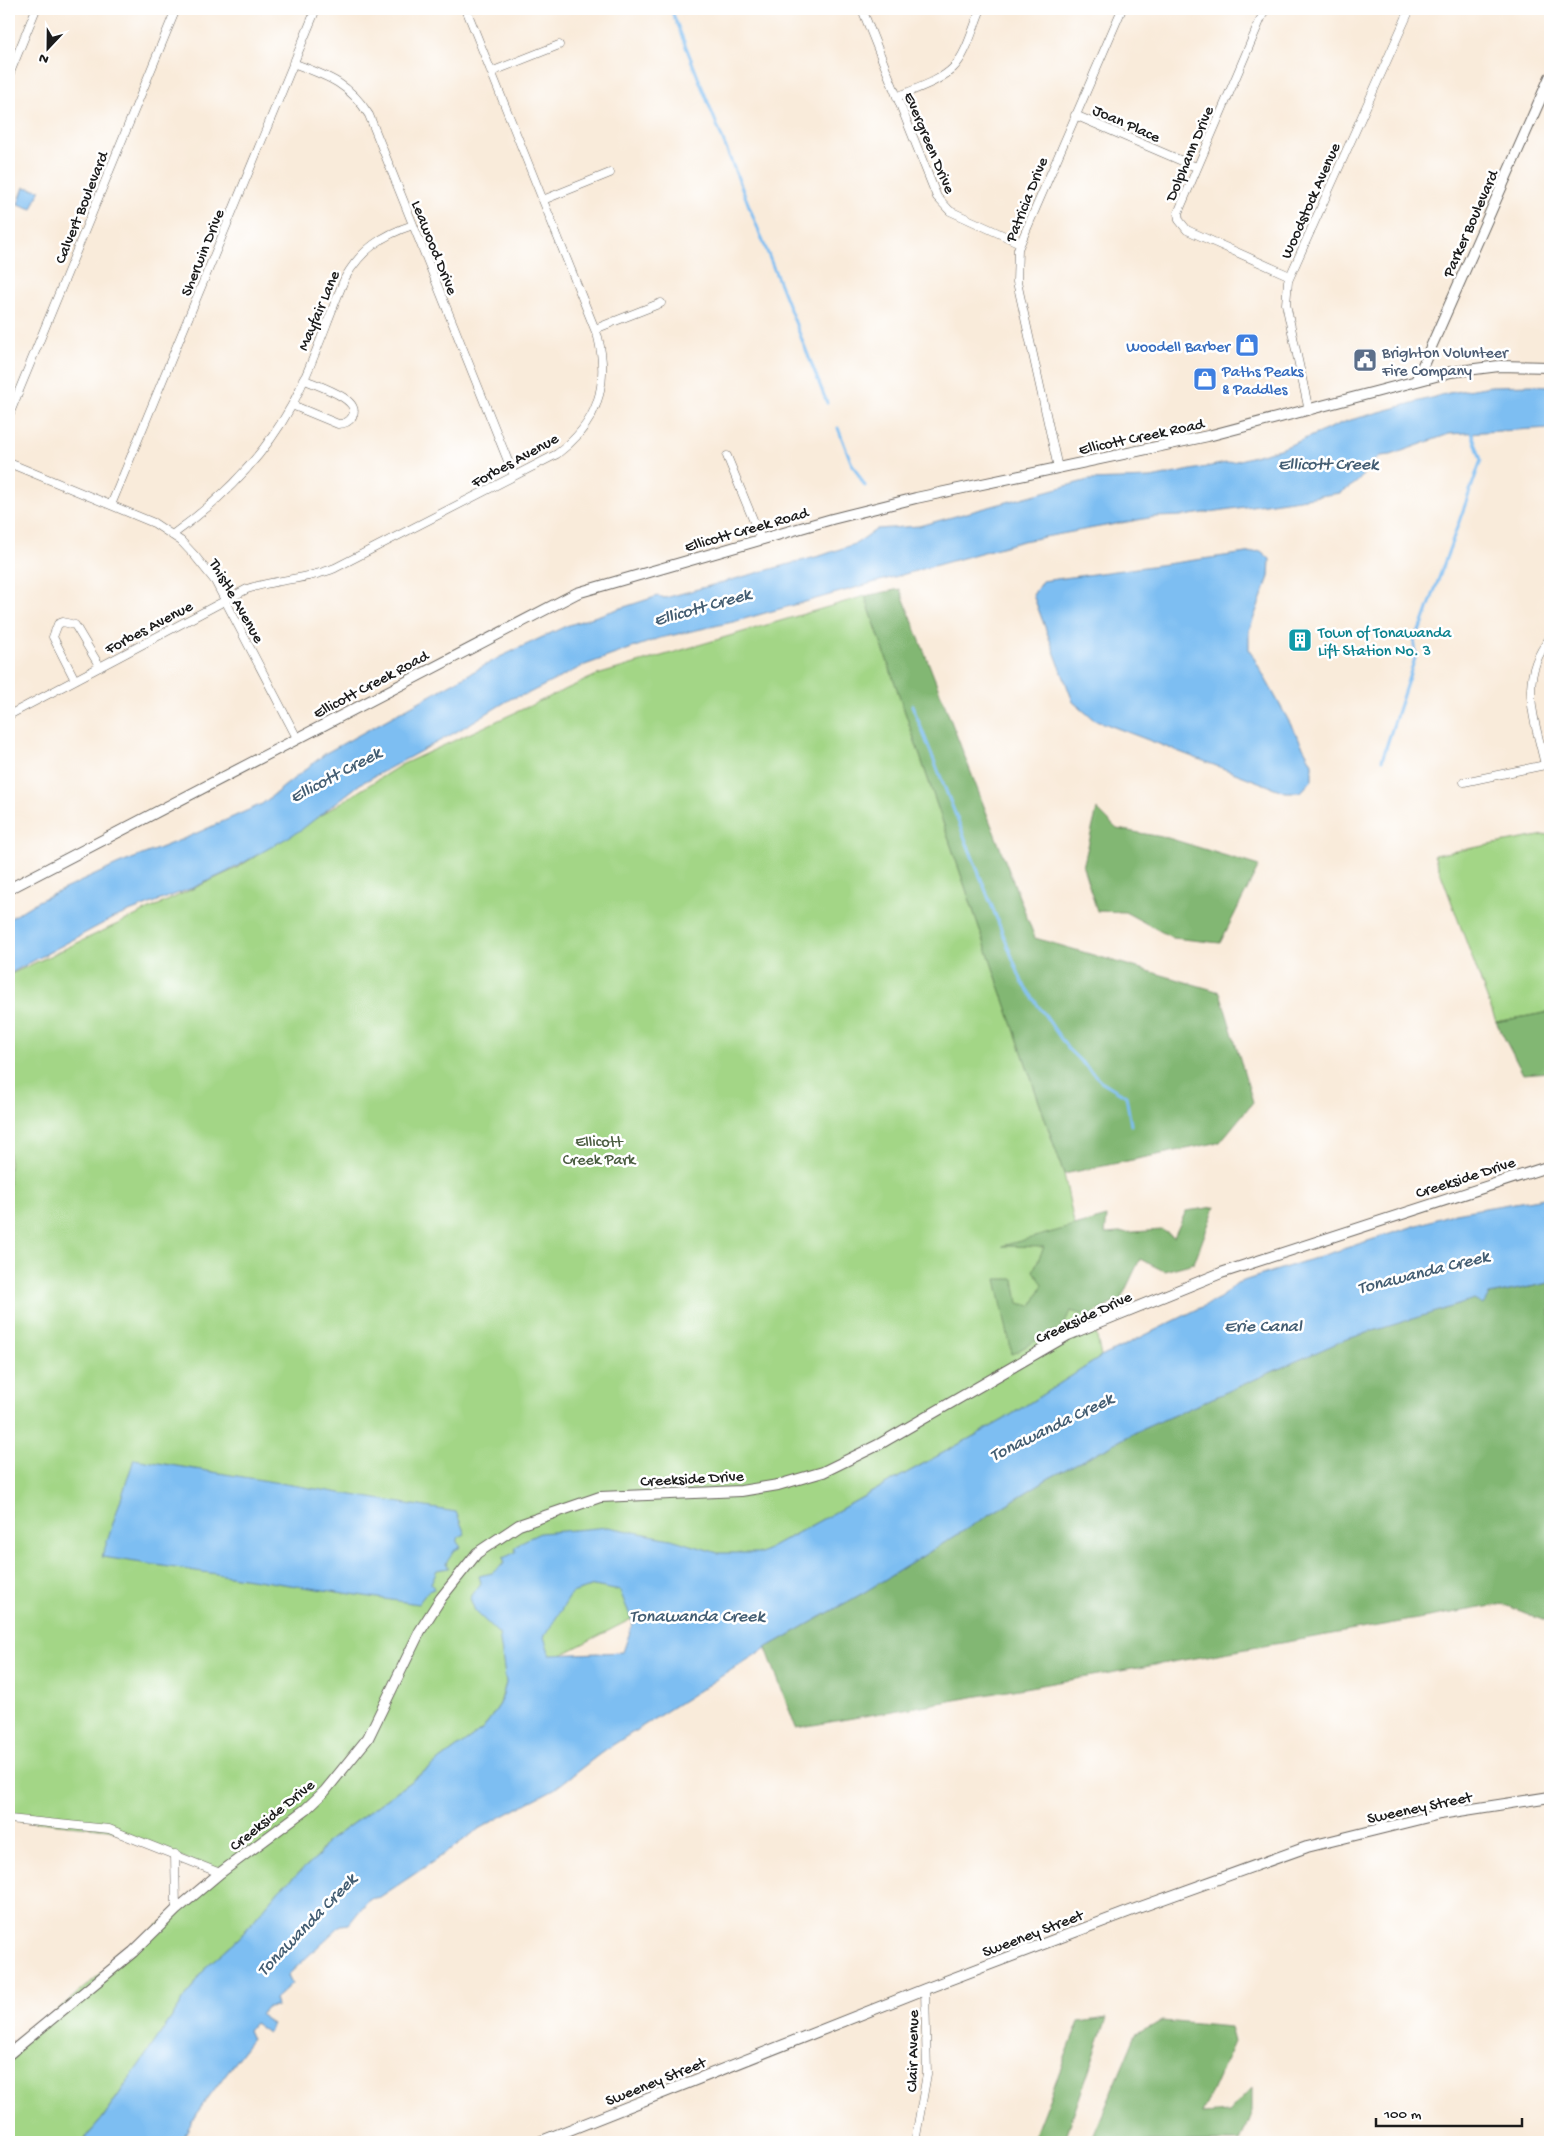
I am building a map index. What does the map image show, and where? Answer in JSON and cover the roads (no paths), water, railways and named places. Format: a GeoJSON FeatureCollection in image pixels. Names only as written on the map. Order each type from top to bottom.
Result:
{"type":"FeatureCollection","features":[{"type":"Feature","properties":{"kind":"street"},"geometry":{"type":"LineString","coordinates":[[9,74],[36,9]]}},
{"type":"Feature","properties":{"kind":"street","name":"Calvert Boulevard"},"geometry":{"type":"LineString","coordinates":[[9,415],[176,9]]}},
{"type":"Feature","properties":{"kind":"street","name":"Sherwin Drive"},"geometry":{"type":"LineString","coordinates":[[111,506],[316,9]]}},
{"type":"Feature","properties":{"kind":"street","name":"Forbes Avenue"},"geometry":{"type":"LineString","coordinates":[[9,715],[226,600],[265,583],[306,577],[335,568],[557,454],[568,446],[586,425],[593,413],[602,386],[602,354],[595,329],[466,9]]}},
{"type":"Feature","properties":{"kind":"street","name":"Evergreen Drive"},"geometry":{"type":"LineString","coordinates":[[862,9],[938,197],[943,205],[960,216],[1020,243]]}},
{"type":"Feature","properties":{"kind":"street"},"geometry":{"type":"LineString","coordinates":[[897,96],[952,69],[958,61],[982,9]]}},
{"type":"Feature","properties":{"kind":"street","name":"Patricia Drive"},"geometry":{"type":"LineString","coordinates":[[1058,468],[1017,282],[1016,264],[1020,243],[1122,9]]}},
{"type":"Feature","properties":{"kind":"street","name":"Dolphann Drive"},"geometry":{"type":"LineString","coordinates":[[1265,9],[1179,206],[1178,213],[1182,226],[1187,230],[1290,276]]}},
{"type":"Feature","properties":{"kind":"street","name":"Woodstock Avenue"},"geometry":{"type":"LineString","coordinates":[[1309,411],[1286,304],[1286,292],[1290,276],[1410,9]]}},
{"type":"Feature","properties":{"kind":"street"},"geometry":{"type":"LineString","coordinates":[[491,72],[559,45]]}},
{"type":"Feature","properties":{"kind":"street","name":"Leawood Drive"},"geometry":{"type":"LineString","coordinates":[[294,63],[344,85],[362,104],[369,116],[514,476]]}},
{"type":"Feature","properties":{"kind":"street","name":"Parker Boulevard"},"geometry":{"type":"LineString","coordinates":[[1416,381],[1550,77]]}},
{"type":"Feature","properties":{"kind":"street","name":"Joan Place"},"geometry":{"type":"LineString","coordinates":[[1075,115],[1196,167]]}},
{"type":"Feature","properties":{"kind":"street"},"geometry":{"type":"LineString","coordinates":[[543,200],[610,173]]}},
{"type":"Feature","properties":{"kind":"street","name":"Mayfair Lane"},"geometry":{"type":"LineString","coordinates":[[172,535],[211,506],[245,472],[273,434],[292,405],[344,278],[353,264],[364,251],[380,239],[413,225]]}},
{"type":"Feature","properties":{"kind":"street"},"geometry":{"type":"LineString","coordinates":[[595,329],[661,304]]}},
{"type":"Feature","properties":{"kind":"street","name":"Ellicott Creek Road"},"geometry":{"type":"LineString","coordinates":[[9,890],[577,593],[761,539],[916,498],[1309,411],[1416,381],[1476,368],[1550,367]]}},
{"type":"Feature","properties":{"kind":"street"},"geometry":{"type":"LineString","coordinates":[[292,405],[338,424],[349,421],[354,415],[354,410],[347,398],[303,379]]}},
{"type":"Feature","properties":{"kind":"street"},"geometry":{"type":"LineString","coordinates":[[727,456],[761,539]]}},
{"type":"Feature","properties":{"kind":"street","name":"Thistle Avenue"},"geometry":{"type":"LineString","coordinates":[[9,463],[154,524],[172,535],[203,564],[226,600],[297,738]]}},
{"type":"Feature","properties":{"kind":"street","name":"Forbes Avenue"},"geometry":{"type":"LineString","coordinates":[[75,680],[53,637],[54,629],[58,624],[69,622],[75,624],[100,667]]}},
{"type":"Feature","properties":{"kind":"street"},"geometry":{"type":"LineString","coordinates":[[1464,782],[1548,765],[1530,697],[1530,683],[1537,659],[1550,638]]}},
{"type":"Feature","properties":{"kind":"street","name":"Creekside Drive"},"geometry":{"type":"LineString","coordinates":[[9,2054],[133,1952],[176,1910],[220,1873],[306,1808],[347,1765],[368,1738],[420,1631],[441,1598],[477,1554],[518,1525],[600,1497],[741,1491],[778,1485],[823,1472],[878,1445],[1068,1336],[1221,1272],[1550,1166]]}},
{"type":"Feature","properties":{"kind":"street","name":"Sweeney Street"},"geometry":{"type":"LineString","coordinates":[[539,2142],[925,1989],[1129,1911],[1307,1847],[1440,1814],[1550,1796]]}},
{"type":"Feature","properties":{"kind":"street"},"geometry":{"type":"LineString","coordinates":[[9,1819],[109,1829],[220,1873]]}},
{"type":"Feature","properties":{"kind":"street"},"geometry":{"type":"LineString","coordinates":[[175,1854],[176,1910]]}},
{"type":"Feature","properties":{"kind":"street","name":"Clair Avenue"},"geometry":{"type":"LineString","coordinates":[[914,2142],[927,2074],[925,1989]]}},
{"type":"Feature","properties":{"kind":"water"},"geometry":{"type":"Polygon","coordinates":[[[24,187],[40,190],[32,209],[18,204],[24,187]]]}},
{"type":"Feature","properties":{"kind":"water","name":"Ellicott Creek"},"geometry":{"type":"Polygon","coordinates":[[[1491,386],[1550,386],[1550,428],[1449,434],[1391,455],[1380,456],[1364,469],[1359,480],[1340,493],[1183,516],[1154,517],[1023,541],[733,622],[660,638],[585,665],[527,694],[512,698],[456,732],[360,784],[301,830],[227,872],[195,887],[113,918],[9,974],[9,919],[38,901],[119,864],[188,837],[262,804],[326,753],[500,657],[566,626],[658,596],[665,598],[823,555],[857,543],[877,529],[919,526],[1088,480],[1151,478],[1236,461],[1283,448],[1347,421],[1449,393],[1491,386]]]}},
{"type":"Feature","properties":{"kind":"water"},"geometry":{"type":"Polygon","coordinates":[[[1261,551],[1270,559],[1269,577],[1249,631],[1249,649],[1312,763],[1312,780],[1301,792],[1285,792],[1093,719],[1073,702],[1033,595],[1042,581],[1261,551]]]}},
{"type":"Feature","properties":{"kind":"water"},"geometry":{"type":"Polygon","coordinates":[[[1550,1197],[1550,1283],[1489,1295],[1483,1305],[1474,1300],[1344,1340],[1138,1431],[1049,1478],[863,1593],[766,1648],[605,1750],[556,1788],[480,1828],[380,1897],[369,1899],[349,1924],[341,1925],[288,1975],[292,1983],[275,1999],[277,2006],[266,2007],[260,2015],[273,2024],[268,2033],[254,2023],[248,2030],[252,2039],[196,2114],[181,2142],[82,2142],[102,2119],[207,1966],[240,1937],[280,1889],[318,1856],[327,1842],[483,1729],[500,1704],[506,1683],[499,1634],[475,1611],[470,1598],[481,1583],[479,1576],[492,1573],[505,1563],[503,1558],[516,1552],[515,1548],[523,1541],[540,1533],[608,1527],[671,1539],[718,1553],[761,1553],[1003,1420],[1101,1357],[1220,1298],[1237,1283],[1455,1213],[1550,1197]],[[594,1586],[572,1593],[544,1637],[550,1655],[623,1652],[633,1623],[620,1591],[594,1586]]]}},
{"type":"Feature","properties":{"kind":"water"},"geometry":{"type":"Polygon","coordinates":[[[134,1459],[456,1512],[465,1534],[459,1537],[457,1542],[461,1547],[455,1550],[446,1563],[449,1568],[437,1570],[431,1583],[434,1589],[428,1591],[418,1604],[102,1557],[134,1459]]]}},
{"type":"Feature","properties":{"kind":"waterway"},"geometry":{"type":"LineString","coordinates":[[671,9],[827,403]]}},
{"type":"Feature","properties":{"kind":"waterway"},"geometry":{"type":"LineString","coordinates":[[838,428],[851,462],[865,486]]}},
{"type":"Feature","properties":{"kind":"waterway"},"geometry":{"type":"LineString","coordinates":[[1382,760],[1416,655],[1414,640],[1423,623],[1481,460],[1472,433]]}},
{"type":"Feature","properties":{"kind":"waterway"},"geometry":{"type":"LineString","coordinates":[[912,705],[1022,982],[1068,1049],[1101,1081],[1126,1096],[1131,1125]]}},
{"type":"Feature","properties":{"kind":"place","name":"Woodell Barber"},"geometry":{"type":"Point","coordinates":[1247,345]}},
{"type":"Feature","properties":{"kind":"place","name":"Brighton Volunteer Fire Company"},"geometry":{"type":"Point","coordinates":[1365,360]}},
{"type":"Feature","properties":{"kind":"place","name":"Paths Peaks & Paddles"},"geometry":{"type":"Point","coordinates":[1205,379]}},
{"type":"Feature","properties":{"kind":"place","name":"Town of Tonawanda Lift Station No. 3"},"geometry":{"type":"Point","coordinates":[1300,640]}},
{"type":"Feature","properties":{"kind":"park label","name":"Ellicott Creek Park"},"geometry":{"type":"Point","coordinates":[599,1149]}},
{"type":"Feature","properties":{"kind":"water label","name":"Tonawanda Creek"},"geometry":{"type":"Point","coordinates":[1423,1271]}},
{"type":"Feature","properties":{"kind":"water label","name":"Erie Canal"},"geometry":{"type":"Point","coordinates":[1263,1325]}},
{"type":"Feature","properties":{"kind":"water label","name":"Tonawanda Creek"},"geometry":{"type":"Point","coordinates":[1051,1426]}},
{"type":"Feature","properties":{"kind":"water label","name":"Tonawanda Creek"},"geometry":{"type":"Point","coordinates":[697,1615]}},
{"type":"Feature","properties":{"kind":"water label","name":"Tonawanda Creek"},"geometry":{"type":"Point","coordinates":[306,1924]}}]}
